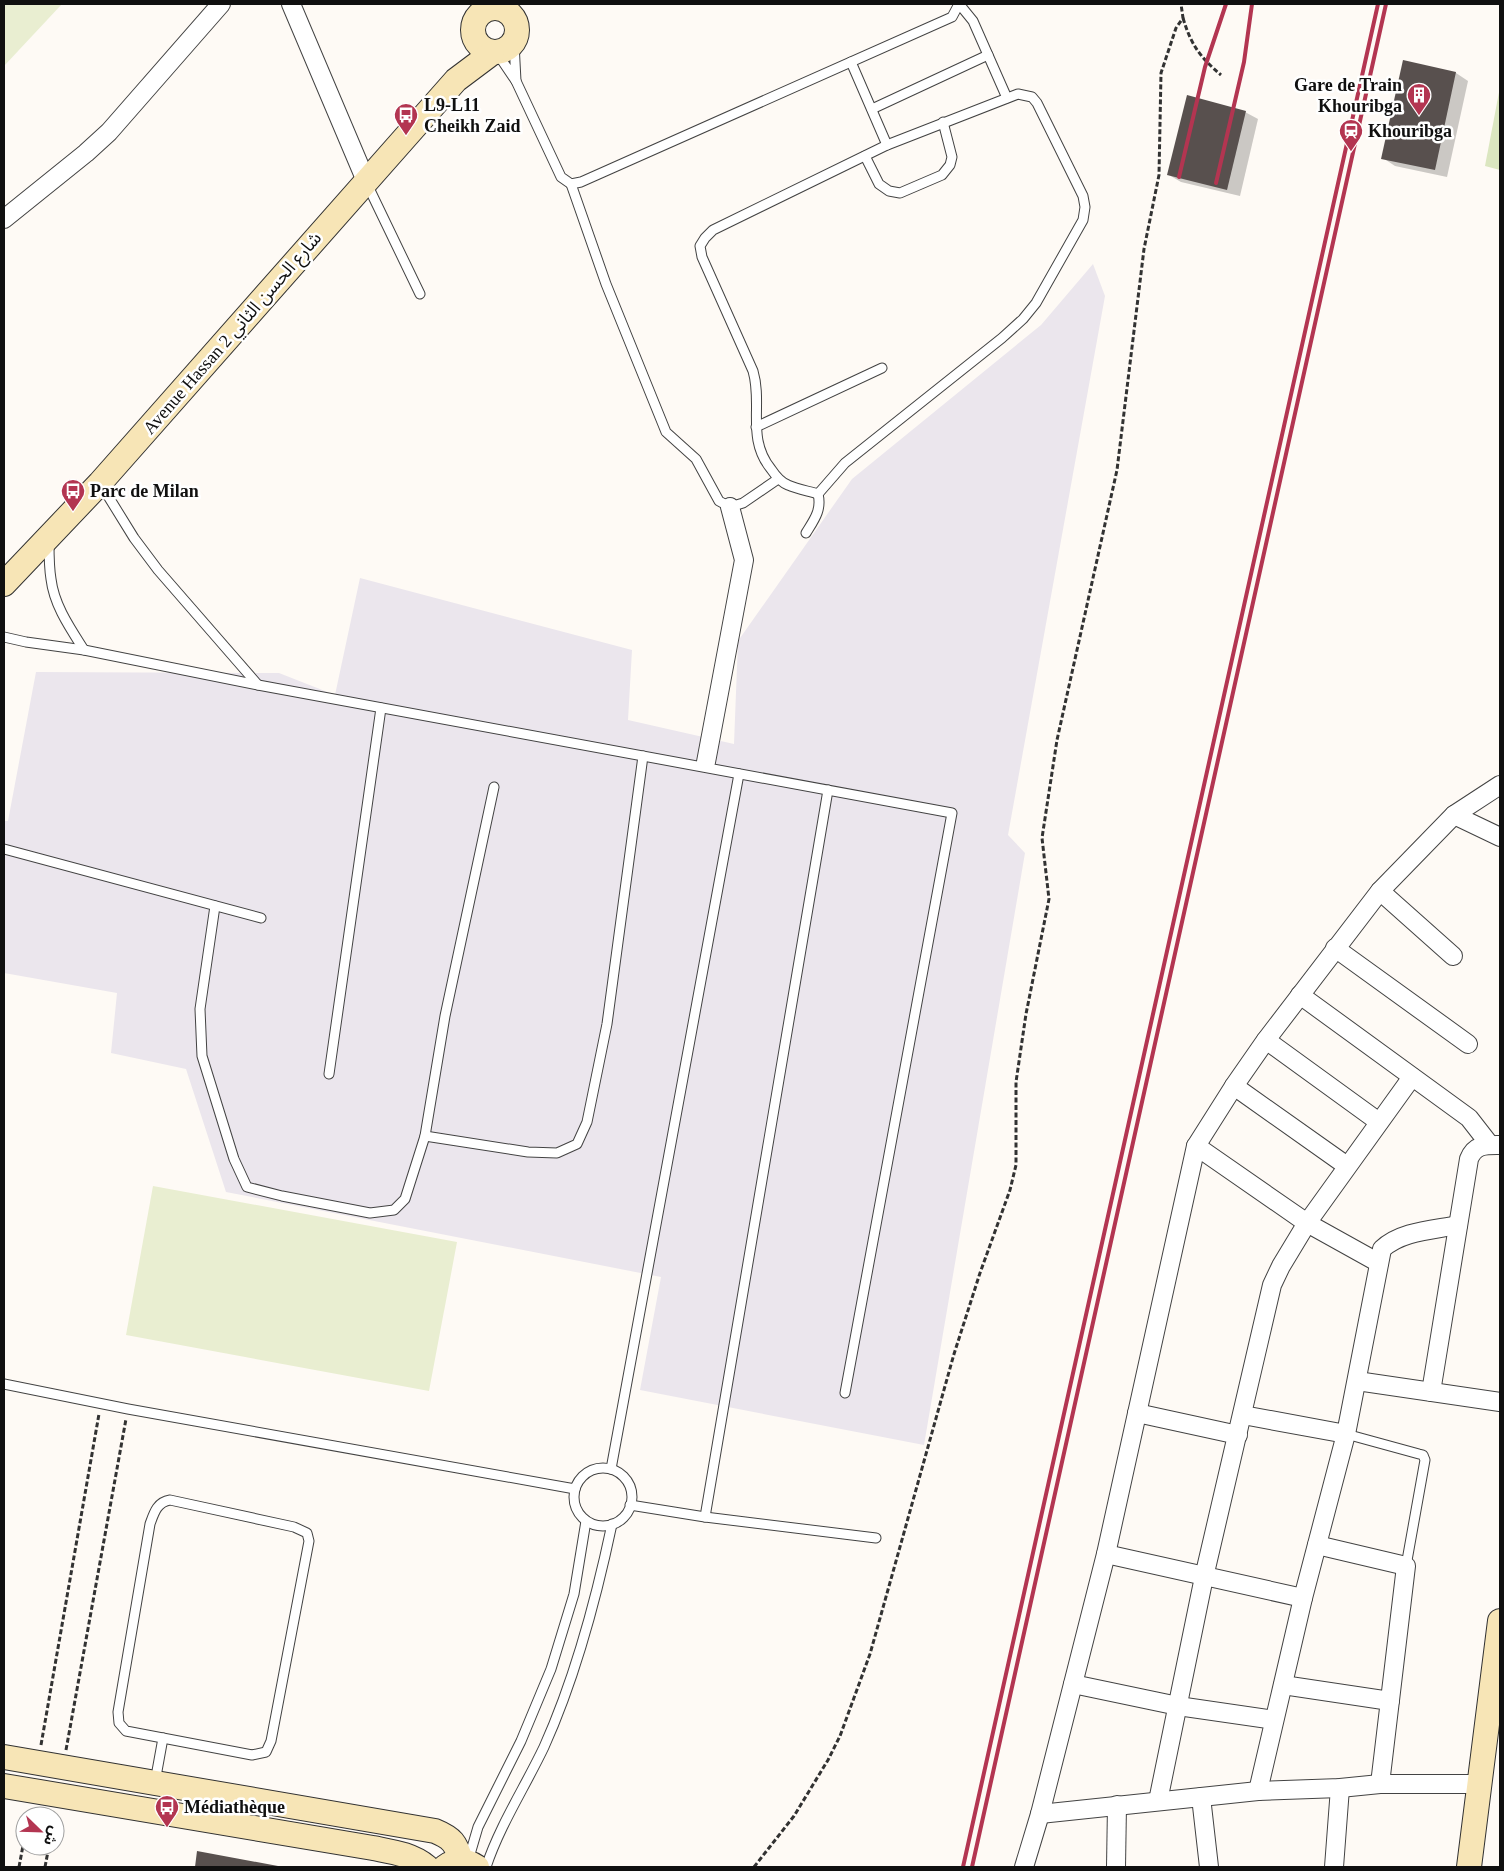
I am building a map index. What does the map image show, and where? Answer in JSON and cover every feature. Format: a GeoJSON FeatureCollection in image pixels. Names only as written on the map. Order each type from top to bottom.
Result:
{"type":"FeatureCollection","features":[{"type":"Feature","properties":{"kind":"main road"},"geometry":{"type":"LineString","coordinates":[[502,8],[518,31],[494,47],[472,34],[473,24],[477,16],[502,8]]}},
{"type":"Feature","properties":{"kind":"main road","name":"Avenue Hassan 2 شارع الحسن الثاني"},"geometry":{"type":"LineString","coordinates":[[4,584],[100,483],[456,80],[494,47]]}},
{"type":"Feature","properties":{"kind":"main road"},"geometry":{"type":"LineString","coordinates":[[1469,1867],[1479,1784],[1497,1672],[1500,1620]]}},
{"type":"Feature","properties":{"kind":"main road"},"geometry":{"type":"LineString","coordinates":[[4,1757],[435,1830],[448,1836],[467,1865]]}},
{"type":"Feature","properties":{"kind":"main road"},"geometry":{"type":"LineString","coordinates":[[150,1810],[155,1782]]}},
{"type":"Feature","properties":{"kind":"main road"},"geometry":{"type":"LineString","coordinates":[[4,1786],[374,1848],[406,1855],[418,1860],[427,1867]]}},
{"type":"Feature","properties":{"kind":"main road"},"geometry":{"type":"LineString","coordinates":[[374,1848],[379,1821]]}},
{"type":"Feature","properties":{"kind":"street"},"geometry":{"type":"LineString","coordinates":[[4,219],[109,132],[222,4]]}},
{"type":"Feature","properties":{"kind":"street"},"geometry":{"type":"LineString","coordinates":[[291,4],[366,181]]}},
{"type":"Feature","properties":{"kind":"street"},"geometry":{"type":"LineString","coordinates":[[706,762],[744,560],[730,507]]}},
{"type":"Feature","properties":{"kind":"street"},"geometry":{"type":"LineString","coordinates":[[1024,1867],[1040,1814],[1106,1554],[1196,1146],[1266,1040],[1380,891],[1454,815],[1500,785]]}},
{"type":"Feature","properties":{"kind":"street"},"geometry":{"type":"LineString","coordinates":[[1454,815],[1500,837]]}},
{"type":"Feature","properties":{"kind":"street"},"geometry":{"type":"LineString","coordinates":[[1380,891],[1453,956]]}},
{"type":"Feature","properties":{"kind":"street"},"geometry":{"type":"LineString","coordinates":[[1335,948],[1468,1044]]}},
{"type":"Feature","properties":{"kind":"street"},"geometry":{"type":"LineString","coordinates":[[1300,995],[1469,1118],[1495,1145]]}},
{"type":"Feature","properties":{"kind":"street"},"geometry":{"type":"LineString","coordinates":[[1266,1040],[1379,1122]]}},
{"type":"Feature","properties":{"kind":"street"},"geometry":{"type":"LineString","coordinates":[[1158,1801],[1204,1577],[1272,1285],[1307,1222],[1412,1076]]}},
{"type":"Feature","properties":{"kind":"street"},"geometry":{"type":"LineString","coordinates":[[1234,1086],[1348,1166]]}},
{"type":"Feature","properties":{"kind":"street"},"geometry":{"type":"LineString","coordinates":[[1431,1392],[1469,1159],[1472,1151],[1480,1147],[1495,1145]]}},
{"type":"Feature","properties":{"kind":"street"},"geometry":{"type":"LineString","coordinates":[[1196,1146],[1307,1222],[1379,1263]]}},
{"type":"Feature","properties":{"kind":"street"},"geometry":{"type":"LineString","coordinates":[[1258,1791],[1303,1598],[1346,1434],[1382,1249],[1401,1236],[1458,1225]]}},
{"type":"Feature","properties":{"kind":"street"},"geometry":{"type":"LineString","coordinates":[[1357,1381],[1500,1402]]}},
{"type":"Feature","properties":{"kind":"street"},"geometry":{"type":"LineString","coordinates":[[1137,1413],[1238,1435]]}},
{"type":"Feature","properties":{"kind":"street"},"geometry":{"type":"LineString","coordinates":[[1243,1415],[1346,1434]]}},
{"type":"Feature","properties":{"kind":"street"},"geometry":{"type":"LineString","coordinates":[[1318,1545],[1406,1566],[1380,1784]]}},
{"type":"Feature","properties":{"kind":"street"},"geometry":{"type":"LineString","coordinates":[[1106,1554],[1303,1598]]}},
{"type":"Feature","properties":{"kind":"street"},"geometry":{"type":"LineString","coordinates":[[1073,1684],[1178,1706],[1274,1720]]}},
{"type":"Feature","properties":{"kind":"street"},"geometry":{"type":"LineString","coordinates":[[1283,1685],[1390,1701]]}},
{"type":"Feature","properties":{"kind":"street"},"geometry":{"type":"LineString","coordinates":[[1040,1814],[1258,1791],[1340,1788],[1380,1784],[1479,1784]]}},
{"type":"Feature","properties":{"kind":"street"},"geometry":{"type":"LineString","coordinates":[[1334,1867],[1340,1788]]}},
{"type":"Feature","properties":{"kind":"street"},"geometry":{"type":"LineString","coordinates":[[1201,1796],[1209,1867]]}},
{"type":"Feature","properties":{"kind":"street"},"geometry":{"type":"LineString","coordinates":[[1116,1867],[1117,1805]]}},
{"type":"Feature","properties":{"kind":"lane"},"geometry":{"type":"LineString","coordinates":[[571,184],[581,182],[952,17],[960,4],[973,21],[1007,98]]}},
{"type":"Feature","properties":{"kind":"lane"},"geometry":{"type":"LineString","coordinates":[[494,47],[516,81],[561,178],[571,184],[606,284],[666,432],[696,459],[719,501],[730,507],[743,503],[778,479]]}},
{"type":"Feature","properties":{"kind":"lane"},"geometry":{"type":"LineString","coordinates":[[494,47],[516,81]]}},
{"type":"Feature","properties":{"kind":"lane"},"geometry":{"type":"LineString","coordinates":[[872,109],[988,55]]}},
{"type":"Feature","properties":{"kind":"lane"},"geometry":{"type":"LineString","coordinates":[[851,62],[888,145]]}},
{"type":"Feature","properties":{"kind":"lane"},"geometry":{"type":"LineString","coordinates":[[1018,94],[1032,97],[1037,103],[1083,196],[1085,207],[1084,220],[1045,289],[1023,319],[1002,338],[845,463],[818,494],[788,485],[778,479],[766,463],[758,446],[756,427],[757,385],[753,371],[702,257],[700,246],[713,230],[888,145],[1018,94]]}},
{"type":"Feature","properties":{"kind":"lane"},"geometry":{"type":"LineString","coordinates":[[865,156],[880,184],[890,191],[900,193],[942,175],[950,164],[952,157],[943,122]]}},
{"type":"Feature","properties":{"kind":"lane"},"geometry":{"type":"LineString","coordinates":[[366,181],[420,294]]}},
{"type":"Feature","properties":{"kind":"lane"},"geometry":{"type":"LineString","coordinates":[[756,427],[882,368]]}},
{"type":"Feature","properties":{"kind":"lane"},"geometry":{"type":"LineString","coordinates":[[100,483],[134,538],[154,564],[258,685]]}},
{"type":"Feature","properties":{"kind":"lane"},"geometry":{"type":"LineString","coordinates":[[806,533],[817,516],[820,503],[818,494]]}},
{"type":"Feature","properties":{"kind":"lane"},"geometry":{"type":"LineString","coordinates":[[48,539],[51,580],[56,598],[65,620],[84,650]]}},
{"type":"Feature","properties":{"kind":"lane"},"geometry":{"type":"LineString","coordinates":[[4,637],[34,644],[84,650],[258,685],[952,813],[845,1393]]}},
{"type":"Feature","properties":{"kind":"lane"},"geometry":{"type":"LineString","coordinates":[[328,1074],[381,708]]}},
{"type":"Feature","properties":{"kind":"lane"},"geometry":{"type":"LineString","coordinates":[[425,1136],[528,1152],[557,1153],[577,1144],[587,1122],[607,1024],[643,756]]}},
{"type":"Feature","properties":{"kind":"lane"},"geometry":{"type":"LineString","coordinates":[[611,1469],[739,774]]}},
{"type":"Feature","properties":{"kind":"lane"},"geometry":{"type":"LineString","coordinates":[[215,906],[200,1009],[202,1056],[234,1159],[247,1187],[282,1196],[370,1213],[394,1210],[404,1199],[425,1136],[445,1016],[494,787]]}},
{"type":"Feature","properties":{"kind":"lane"},"geometry":{"type":"LineString","coordinates":[[705,1517],[828,790]]}},
{"type":"Feature","properties":{"kind":"lane"},"geometry":{"type":"LineString","coordinates":[[4,850],[260,918]]}},
{"type":"Feature","properties":{"kind":"lane"},"geometry":{"type":"LineString","coordinates":[[4,1384],[128,1409],[575,1489]]}},
{"type":"Feature","properties":{"kind":"lane"},"geometry":{"type":"LineString","coordinates":[[1346,1434],[1423,1455],[1425,1460],[1406,1566]]}},
{"type":"Feature","properties":{"kind":"lane"},"geometry":{"type":"LineString","coordinates":[[611,1469],[625,1479],[630,1488],[630,1505],[626,1514],[620,1520],[603,1526],[586,1521],[575,1507],[575,1489],[579,1481],[593,1470],[611,1469]]}},
{"type":"Feature","properties":{"kind":"lane"},"geometry":{"type":"LineString","coordinates":[[170,1500],[294,1527],[306,1533],[309,1541],[271,1741],[266,1752],[252,1755],[163,1738],[126,1731],[119,1723],[118,1712],[150,1524],[155,1509],[164,1501],[170,1500]]}},
{"type":"Feature","properties":{"kind":"lane"},"geometry":{"type":"LineString","coordinates":[[630,1505],[705,1517],[876,1538]]}},
{"type":"Feature","properties":{"kind":"lane"},"geometry":{"type":"LineString","coordinates":[[467,1865],[478,1828],[521,1741],[551,1669],[574,1594],[586,1521]]}},
{"type":"Feature","properties":{"kind":"lane"},"geometry":{"type":"LineString","coordinates":[[467,1865],[498,1836],[544,1746],[573,1672],[597,1596],[612,1524]]}},
{"type":"Feature","properties":{"kind":"lane"},"geometry":{"type":"LineString","coordinates":[[155,1782],[163,1738]]}},
{"type":"Feature","properties":{"kind":"path"},"geometry":{"type":"LineString","coordinates":[[1181,4],[1189,36],[1202,58],[1221,75]]}},
{"type":"Feature","properties":{"kind":"path"},"geometry":{"type":"LineString","coordinates":[[754,1867],[794,1816],[828,1760],[840,1736],[870,1654],[954,1354],[980,1272],[1010,1190],[1016,1165],[1016,1082],[1026,1014],[1049,899],[1042,838],[1057,740],[1117,470],[1144,249],[1159,175],[1161,73],[1173,34],[1183,18]]}},
{"type":"Feature","properties":{"kind":"path"},"geometry":{"type":"LineString","coordinates":[[38,1762],[101,1403]]}},
{"type":"Feature","properties":{"kind":"path"},"geometry":{"type":"LineString","coordinates":[[63,1766],[128,1409]]}},
{"type":"Feature","properties":{"kind":"shaded area"},"geometry":{"type":"Polygon","coordinates":[[[1093,264],[1105,296],[1008,835],[1025,853],[924,1445],[640,1390],[661,1277],[226,1192],[186,1069],[111,1053],[117,993],[4,973],[4,821],[8,821],[36,672],[279,673],[335,695],[360,578],[632,650],[628,720],[734,744],[738,641],[852,479],[1041,325],[1093,264]]]}},
{"type":"Feature","properties":{"kind":"green space"},"geometry":{"type":"Polygon","coordinates":[[[4,4],[62,4],[4,66],[4,4]]]}},
{"type":"Feature","properties":{"kind":"green space"},"geometry":{"type":"Polygon","coordinates":[[[1500,87],[1500,170],[1485,166],[1500,87]]]}},
{"type":"Feature","properties":{"kind":"green space"},"geometry":{"type":"Polygon","coordinates":[[[153,1186],[457,1242],[429,1391],[126,1335],[153,1186]]]}},
{"type":"Feature","properties":{"kind":"building","name":"Gare de Train Khouribga"},"geometry":{"type":"Polygon","coordinates":[[[1403,60],[1456,72],[1435,170],[1381,159],[1403,60]]]}},
{"type":"Feature","properties":{"kind":"building"},"geometry":{"type":"Polygon","coordinates":[[[1187,95],[1246,111],[1227,190],[1167,175],[1187,95]]]}},
{"type":"Feature","properties":{"kind":"building"},"geometry":{"type":"Polygon","coordinates":[[[197,1851],[278,1866],[195,1867],[197,1851]]]}},
{"type":"Feature","properties":{"kind":"railway"},"geometry":{"type":"LineString","coordinates":[[1179,177],[1205,67],[1226,4]]}},
{"type":"Feature","properties":{"kind":"railway"},"geometry":{"type":"LineString","coordinates":[[1216,183],[1244,62],[1252,4]]}},
{"type":"Feature","properties":{"kind":"railway"},"geometry":{"type":"LineString","coordinates":[[963,1867],[1378,4]]}},
{"type":"Feature","properties":{"kind":"railway"},"geometry":{"type":"LineString","coordinates":[[972,1867],[1386,4]]}},
{"type":"Feature","properties":{"kind":"place","name":"Gare de Train Khouribga"},"geometry":{"type":"Point","coordinates":[1419,116]}},
{"type":"Feature","properties":{"kind":"place","name":"L9-L11 Cheikh Zaid"},"geometry":{"type":"Point","coordinates":[406,136]}},
{"type":"Feature","properties":{"kind":"place","name":"Khouribga"},"geometry":{"type":"Point","coordinates":[1351,152]}},
{"type":"Feature","properties":{"kind":"place","name":"Parc de Milan"},"geometry":{"type":"Point","coordinates":[73,512]}},
{"type":"Feature","properties":{"kind":"place","name":"Médiathèque"},"geometry":{"type":"Point","coordinates":[167,1828]}}]}
